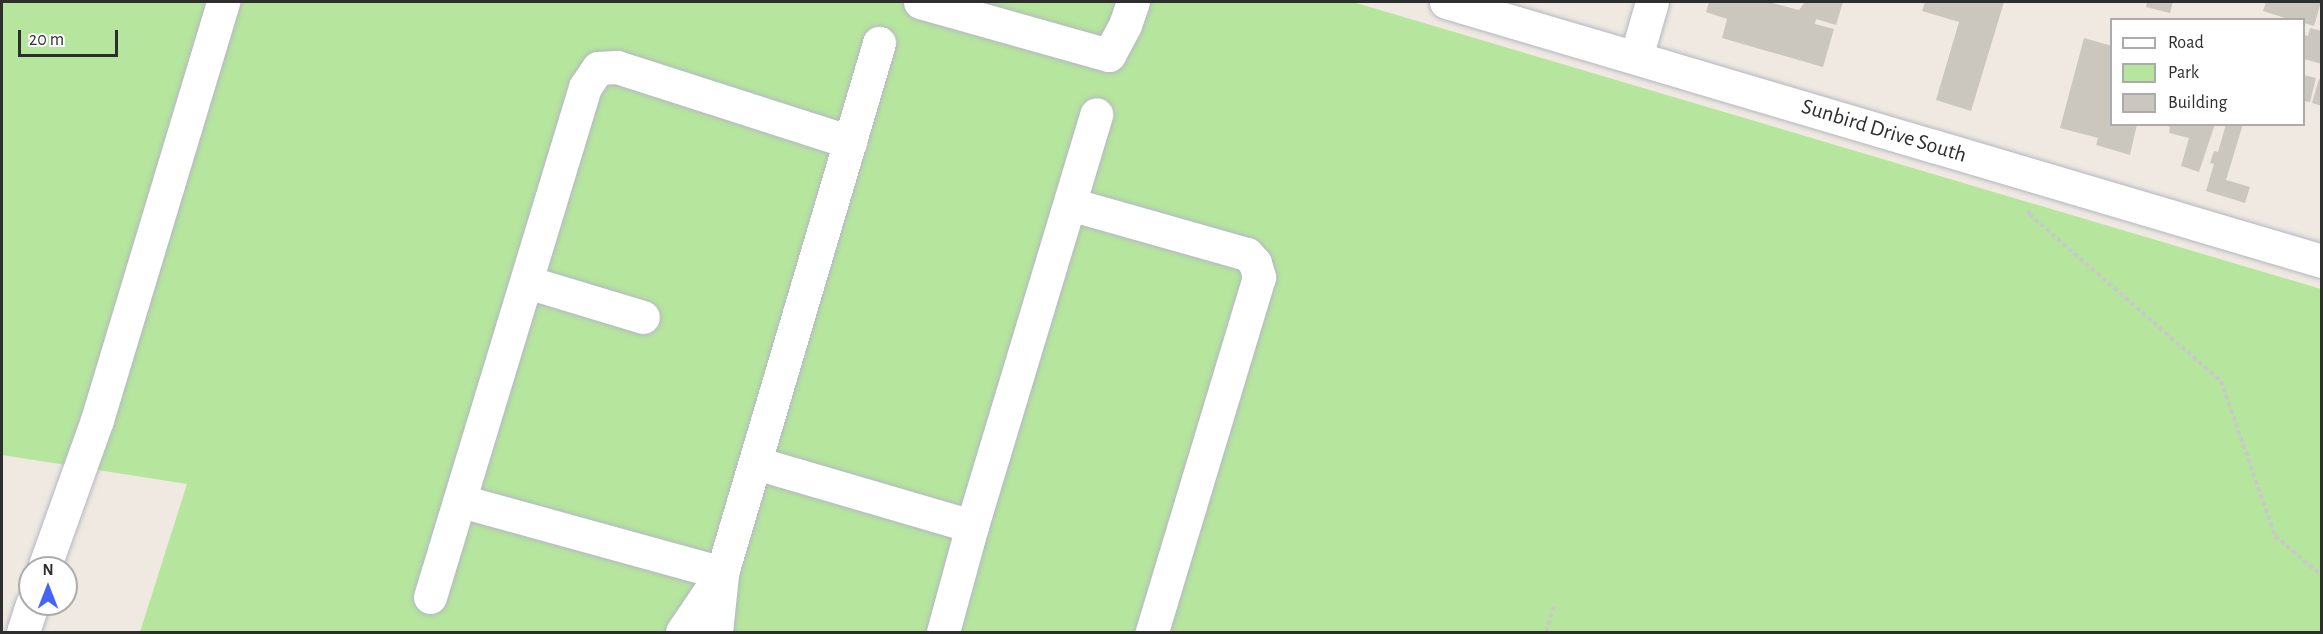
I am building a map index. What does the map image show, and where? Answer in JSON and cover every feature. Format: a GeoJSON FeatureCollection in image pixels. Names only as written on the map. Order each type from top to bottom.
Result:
{"type":"FeatureCollection","features":[{"type":"Feature","properties":{"kind":"street"},"geometry":{"type":"LineString","coordinates":[[49,556],[97,420],[223,2]]}},
{"type":"Feature","properties":{"kind":"street"},"geometry":{"type":"LineString","coordinates":[[920,2],[1109,56],[1125,25],[1133,2]]}},
{"type":"Feature","properties":{"kind":"street","name":"Sunbird Drive South"},"geometry":{"type":"LineString","coordinates":[[1446,2],[2322,261]]}},
{"type":"Feature","properties":{"kind":"street"},"geometry":{"type":"LineString","coordinates":[[1636,57],[1652,2]]}},
{"type":"Feature","properties":{"kind":"street"},"geometry":{"type":"LineString","coordinates":[[716,633],[722,573],[879,43]]}},
{"type":"Feature","properties":{"kind":"street"},"geometry":{"type":"LineString","coordinates":[[430,597],[585,87],[598,68],[617,67],[850,142]]}},
{"type":"Feature","properties":{"kind":"street"},"geometry":{"type":"LineString","coordinates":[[942,633],[1096,114]]}},
{"type":"Feature","properties":{"kind":"street"},"geometry":{"type":"LineString","coordinates":[[1070,204],[1247,254],[1255,263],[1259,278],[1152,633]]}},
{"type":"Feature","properties":{"kind":"street"},"geometry":{"type":"LineString","coordinates":[[527,282],[643,317]]}},
{"type":"Feature","properties":{"kind":"street"},"geometry":{"type":"LineString","coordinates":[[756,463],[972,526]]}},
{"type":"Feature","properties":{"kind":"street"},"geometry":{"type":"LineString","coordinates":[[461,501],[722,573]]}},
{"type":"Feature","properties":{"kind":"street"},"geometry":{"type":"LineString","coordinates":[[682,633],[722,573]]}},
{"type":"Feature","properties":{"kind":"street"},"geometry":{"type":"LineString","coordinates":[[23,633],[28,616]]}},
{"type":"Feature","properties":{"kind":"path"},"geometry":{"type":"LineString","coordinates":[[2026,173],[2029,214],[2221,381],[2275,536],[2322,576]]}},
{"type":"Feature","properties":{"kind":"path"},"geometry":{"type":"LineString","coordinates":[[1546,633],[1554,605]]}},
{"type":"Feature","properties":{"kind":"green space"},"geometry":{"type":"Polygon","coordinates":[[[2,2],[1353,2],[2321,289],[2321,632],[140,632],[187,484],[2,455],[2,2]]]}},
{"type":"Feature","properties":{"kind":"building"},"geometry":{"type":"Polygon","coordinates":[[[1709,2],[1769,2],[1799,10],[1805,2],[1843,2],[1836,25],[1816,19],[1815,24],[1834,29],[1823,67],[1722,38],[1727,19],[1706,12],[1709,2]]]}},
{"type":"Feature","properties":{"kind":"building"},"geometry":{"type":"Polygon","coordinates":[[[1925,2],[2004,2],[1971,111],[1936,100],[1959,22],[1922,11],[1925,2]]]}},
{"type":"Feature","properties":{"kind":"building"},"geometry":{"type":"Polygon","coordinates":[[[2147,2],[2173,2],[2170,13],[2146,7],[2147,2]]]}},
{"type":"Feature","properties":{"kind":"building"},"geometry":{"type":"Polygon","coordinates":[[[2266,2],[2321,2],[2314,26],[2305,23],[2305,18],[2285,18],[2263,11],[2266,2]]]}},
{"type":"Feature","properties":{"kind":"building"},"geometry":{"type":"Polygon","coordinates":[[[2310,28],[2322,31],[2322,64],[2305,59],[2305,35],[2308,36],[2310,28]]]}},
{"type":"Feature","properties":{"kind":"building"},"geometry":{"type":"Polygon","coordinates":[[[2084,38],[2110,45],[2110,126],[2137,126],[2130,155],[2096,145],[2098,138],[2060,128],[2084,38]]]}},
{"type":"Feature","properties":{"kind":"building"},"geometry":{"type":"Polygon","coordinates":[[[2305,75],[2316,78],[2310,102],[2305,101],[2305,75]]]}},
{"type":"Feature","properties":{"kind":"building"},"geometry":{"type":"Polygon","coordinates":[[[2319,79],[2322,80],[2322,106],[2312,103],[2319,79]]]}},
{"type":"Feature","properties":{"kind":"building"},"geometry":{"type":"Polygon","coordinates":[[[2168,126],[2214,126],[2199,172],[2181,166],[2189,138],[2169,133],[2170,127],[2168,126]]]}},
{"type":"Feature","properties":{"kind":"building"},"geometry":{"type":"Polygon","coordinates":[[[2225,126],[2242,126],[2226,180],[2250,187],[2245,203],[2206,191],[2214,164],[2210,163],[2214,151],[2218,152],[2225,126]]]}}]}
